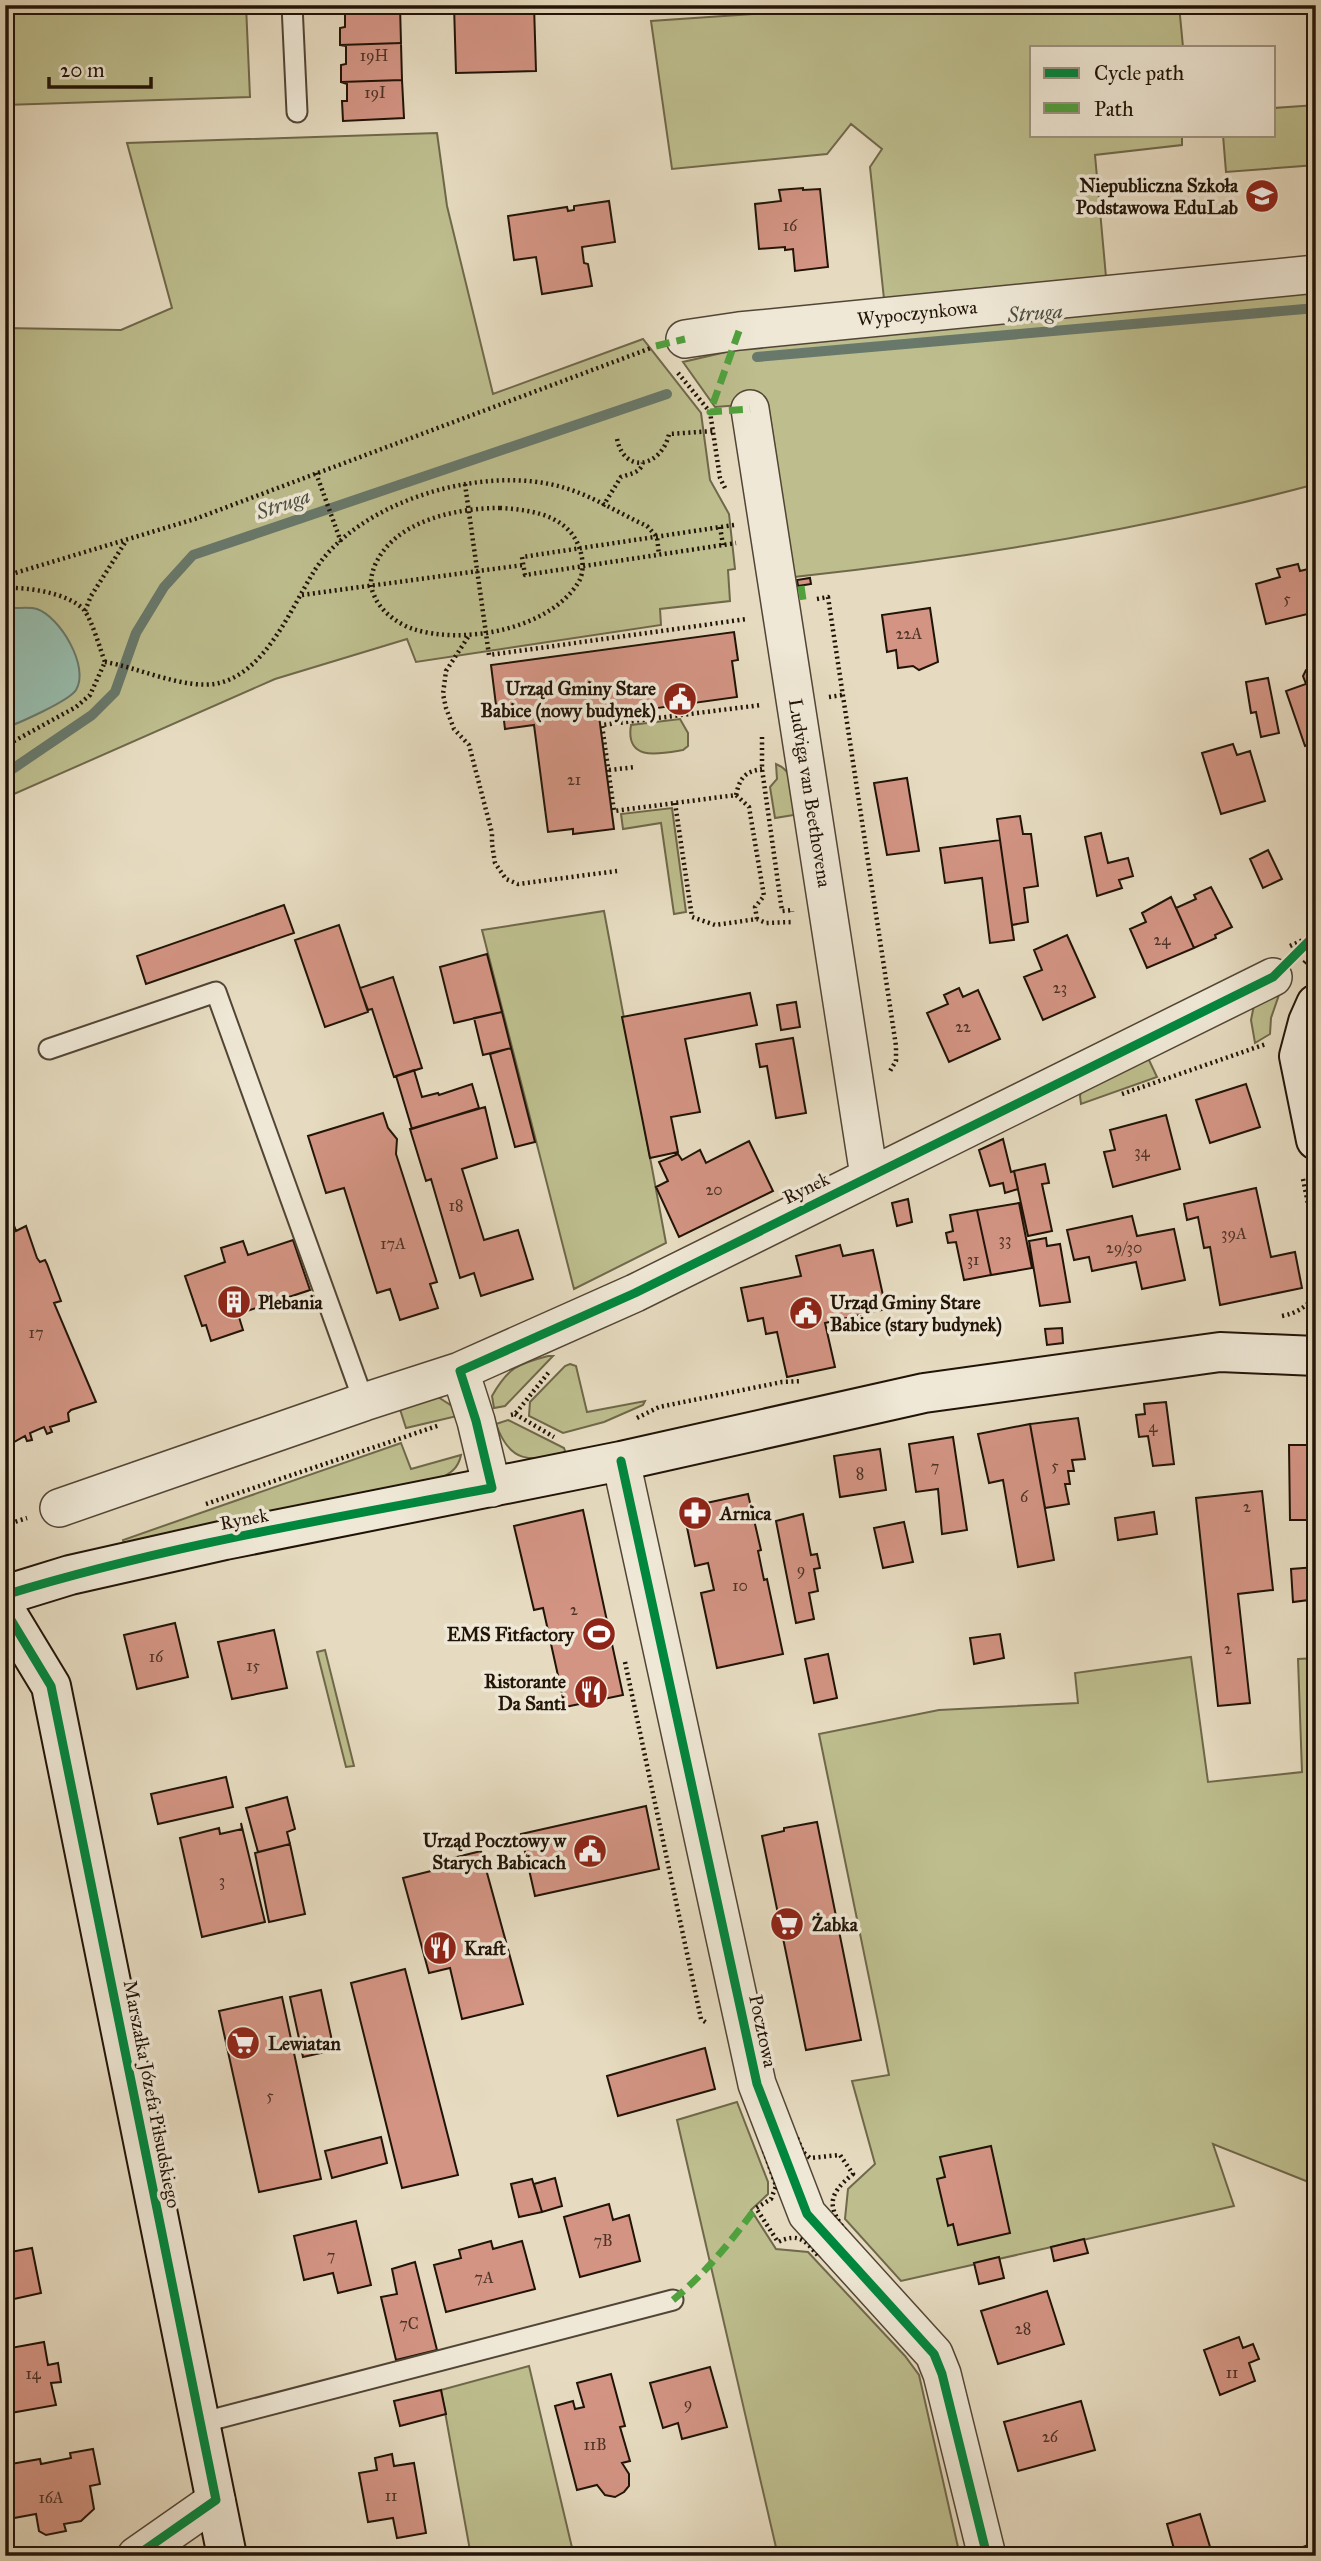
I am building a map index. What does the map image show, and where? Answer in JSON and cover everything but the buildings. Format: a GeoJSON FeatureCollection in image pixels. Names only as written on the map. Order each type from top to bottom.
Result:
{"type":"FeatureCollection","features":[{"type":"Feature","properties":{"kind":"street","name":"Wypoczynkowa"},"geometry":{"type":"LineString","coordinates":[[671,350],[752,329],[1316,274]]}},
{"type":"Feature","properties":{"kind":"street","name":"Ludviga van Beethovena"},"geometry":{"type":"LineString","coordinates":[[750,409],[869,1177]]}},
{"type":"Feature","properties":{"kind":"street","name":"Rynek"},"geometry":{"type":"LineString","coordinates":[[59,1508],[460,1371],[635,1293],[1273,977]]}},
{"type":"Feature","properties":{"kind":"street"},"geometry":{"type":"LineString","coordinates":[[1316,1005],[1298,1056],[1316,1140]]}},
{"type":"Feature","properties":{"kind":"street","name":"Rynek"},"geometry":{"type":"LineString","coordinates":[[5,1595],[70,1575],[225,1540],[492,1488],[938,1391],[1220,1352],[1316,1356]]}},
{"type":"Feature","properties":{"kind":"street"},"geometry":{"type":"LineString","coordinates":[[460,1371],[476,1421],[492,1488]]}},
{"type":"Feature","properties":{"kind":"street","name":"Pocztowa"},"geometry":{"type":"LineString","coordinates":[[621,1461],[757,2084],[807,2214],[934,2354],[942,2374],[987,2556]]}},
{"type":"Feature","properties":{"kind":"street","name":"Marszałka Józefa Piłsudskiego"},"geometry":{"type":"LineString","coordinates":[[5,1610],[51,1686],[227,2556]]}},
{"type":"Feature","properties":{"kind":"street"},"geometry":{"type":"LineString","coordinates":[[136,2556],[216,2500]]}},
{"type":"Feature","properties":{"kind":"lane"},"geometry":{"type":"LineString","coordinates":[[292,5],[297,112]]}},
{"type":"Feature","properties":{"kind":"lane"},"geometry":{"type":"LineString","coordinates":[[49,1049],[215,992],[364,1402]]}},
{"type":"Feature","properties":{"kind":"lane"},"geometry":{"type":"LineString","coordinates":[[200,2423],[673,2300]]}},
{"type":"Feature","properties":{"kind":"path"},"geometry":{"type":"LineString","coordinates":[[5,576],[195,519],[316,473],[671,350],[710,412],[720,478],[725,489]]}},
{"type":"Feature","properties":{"kind":"path"},"geometry":{"type":"LineString","coordinates":[[617,439],[625,457],[643,463],[653,460],[662,452],[668,434],[714,431]]}},
{"type":"Feature","properties":{"kind":"path"},"geometry":{"type":"LineString","coordinates":[[603,506],[621,477],[636,472],[643,463]]}},
{"type":"Feature","properties":{"kind":"path"},"geometry":{"type":"LineString","coordinates":[[316,473],[341,541]]}},
{"type":"Feature","properties":{"kind":"path"},"geometry":{"type":"LineString","coordinates":[[105,662],[192,682],[216,684],[233,679],[255,665],[302,595],[314,571],[341,541],[363,524],[393,508],[442,489],[465,484],[498,479],[545,483],[566,488],[647,526],[657,537],[659,555]]}},
{"type":"Feature","properties":{"kind":"path"},"geometry":{"type":"LineString","coordinates":[[465,484],[489,655],[753,618]]}},
{"type":"Feature","properties":{"kind":"path"},"geometry":{"type":"LineString","coordinates":[[500,508],[535,512],[555,520],[573,532],[580,548],[583,566],[577,585],[548,612],[517,625],[468,637],[425,631],[404,625],[389,615],[379,604],[371,586],[371,575],[377,561],[393,541],[421,524],[468,509],[500,508]]}},
{"type":"Feature","properties":{"kind":"path"},"geometry":{"type":"LineString","coordinates":[[738,524],[740,542],[525,575],[522,557],[720,527],[738,524]]}},
{"type":"Feature","properties":{"kind":"path"},"geometry":{"type":"LineString","coordinates":[[720,527],[723,545]]}},
{"type":"Feature","properties":{"kind":"path"},"geometry":{"type":"LineString","coordinates":[[85,611],[97,586],[126,541]]}},
{"type":"Feature","properties":{"kind":"path"},"geometry":{"type":"LineString","coordinates":[[302,595],[523,565]]}},
{"type":"Feature","properties":{"kind":"path"},"geometry":{"type":"LineString","coordinates":[[5,588],[20,587],[45,592],[61,597],[85,611],[105,662],[90,695],[76,707],[5,746]]}},
{"type":"Feature","properties":{"kind":"path"},"geometry":{"type":"LineString","coordinates":[[817,599],[828,597],[896,1046],[896,1061],[884,1081]]}},
{"type":"Feature","properties":{"kind":"path"},"geometry":{"type":"LineString","coordinates":[[468,637],[446,671],[443,694],[449,721],[469,745],[492,833],[493,855],[499,872],[506,879],[519,884],[617,871]]}},
{"type":"Feature","properties":{"kind":"path"},"geometry":{"type":"LineString","coordinates":[[736,795],[614,811],[602,725],[760,705],[759,694]]}},
{"type":"Feature","properties":{"kind":"path"},"geometry":{"type":"LineString","coordinates":[[609,770],[636,767]]}},
{"type":"Feature","properties":{"kind":"path"},"geometry":{"type":"LineString","coordinates":[[736,795],[740,780],[748,772],[762,769]]}},
{"type":"Feature","properties":{"kind":"path"},"geometry":{"type":"LineString","coordinates":[[736,795],[749,807],[764,896],[755,907],[757,919]]}},
{"type":"Feature","properties":{"kind":"path"},"geometry":{"type":"LineString","coordinates":[[675,803],[692,917],[715,926],[757,919],[766,923],[793,922]]}},
{"type":"Feature","properties":{"kind":"path"},"geometry":{"type":"LineString","coordinates":[[1303,1179],[1316,1243]]}},
{"type":"Feature","properties":{"kind":"path"},"geometry":{"type":"LineString","coordinates":[[194,1508],[414,1432],[450,1422],[476,1421],[515,1414],[541,1380],[559,1363]]}},
{"type":"Feature","properties":{"kind":"shaded area"},"geometry":{"type":"Polygon","coordinates":[[[5,5],[246,5],[250,97],[5,105],[5,5]]]}},
{"type":"Feature","properties":{"kind":"shaded area"},"geometry":{"type":"Polygon","coordinates":[[[886,5],[1179,5],[1183,46],[1030,46],[1030,136],[1182,136],[1182,145],[1095,155],[1106,277],[884,299],[870,167],[882,149],[851,124],[827,154],[672,169],[651,21],[886,5]]]}},
{"type":"Feature","properties":{"kind":"shaded area"},"geometry":{"type":"Polygon","coordinates":[[[1316,105],[1316,165],[1226,172],[1223,136],[1276,136],[1276,108],[1316,105]]]}},
{"type":"Feature","properties":{"kind":"shaded area"},"geometry":{"type":"Polygon","coordinates":[[[437,133],[447,206],[493,394],[643,339],[701,413],[710,480],[729,514],[735,569],[728,570],[730,601],[660,609],[661,625],[416,662],[407,639],[275,679],[5,798],[5,328],[121,330],[172,308],[127,143],[437,133]]]}},
{"type":"Feature","properties":{"kind":"shaded area"},"geometry":{"type":"Polygon","coordinates":[[[1316,288],[1316,484],[1187,515],[1057,541],[794,577],[768,403],[715,407],[683,362],[774,341],[1316,288]]]}},
{"type":"Feature","properties":{"kind":"shaded area"},"geometry":{"type":"Polygon","coordinates":[[[29,608],[46,614],[63,632],[76,656],[79,680],[72,695],[5,728],[5,609],[29,608]]]}},
{"type":"Feature","properties":{"kind":"shaded area"},"geometry":{"type":"Polygon","coordinates":[[[680,719],[688,733],[688,746],[683,750],[654,754],[638,750],[633,745],[631,725],[680,719]]]}},
{"type":"Feature","properties":{"kind":"shaded area"},"geometry":{"type":"Polygon","coordinates":[[[776,764],[791,778],[800,814],[775,818],[770,787],[777,779],[776,764]]]}},
{"type":"Feature","properties":{"kind":"shaded area"},"geometry":{"type":"Polygon","coordinates":[[[672,808],[686,912],[674,914],[661,823],[623,829],[621,814],[672,808]]]}},
{"type":"Feature","properties":{"kind":"shaded area"},"geometry":{"type":"Polygon","coordinates":[[[604,911],[666,1243],[574,1289],[482,930],[604,911]]]}},
{"type":"Feature","properties":{"kind":"shaded area"},"geometry":{"type":"Polygon","coordinates":[[[1281,989],[1271,1018],[1270,1034],[1255,1043],[1251,1020],[1254,1005],[1281,989]]]}},
{"type":"Feature","properties":{"kind":"shaded area"},"geometry":{"type":"Polygon","coordinates":[[[1148,1058],[1157,1077],[1081,1104],[1082,1089],[1148,1058]]]}},
{"type":"Feature","properties":{"kind":"shaded area"},"geometry":{"type":"Polygon","coordinates":[[[553,1356],[505,1406],[494,1408],[492,1396],[514,1368],[553,1356]]]}},
{"type":"Feature","properties":{"kind":"shaded area"},"geometry":{"type":"Polygon","coordinates":[[[570,1364],[576,1366],[587,1412],[645,1401],[643,1405],[604,1422],[563,1433],[529,1416],[530,1402],[570,1364]]]}},
{"type":"Feature","properties":{"kind":"shaded area"},"geometry":{"type":"Polygon","coordinates":[[[438,1397],[455,1408],[457,1416],[406,1428],[398,1403],[438,1397]]]}},
{"type":"Feature","properties":{"kind":"shaded area"},"geometry":{"type":"Polygon","coordinates":[[[508,1420],[564,1448],[566,1454],[531,1458],[515,1453],[508,1447],[496,1424],[508,1420]]]}},
{"type":"Feature","properties":{"kind":"shaded area"},"geometry":{"type":"Polygon","coordinates":[[[401,1443],[411,1469],[461,1455],[460,1460],[449,1474],[436,1481],[124,1543],[123,1540],[401,1443]]]}},
{"type":"Feature","properties":{"kind":"shaded area"},"geometry":{"type":"Polygon","coordinates":[[[325,1650],[354,1766],[346,1767],[317,1652],[325,1650]]]}},
{"type":"Feature","properties":{"kind":"shaded area"},"geometry":{"type":"Polygon","coordinates":[[[1191,1657],[1208,1782],[1302,1772],[1298,1659],[1316,1658],[1316,2185],[1213,2144],[1234,2206],[901,2281],[845,2219],[848,2189],[875,2164],[852,2081],[889,2075],[819,1734],[939,1710],[1078,1703],[1075,1673],[1191,1657]]]}},
{"type":"Feature","properties":{"kind":"shaded area"},"geometry":{"type":"Polygon","coordinates":[[[737,2102],[768,2182],[768,2194],[751,2210],[776,2249],[808,2252],[905,2356],[919,2375],[960,2556],[778,2556],[677,2120],[737,2102]]]}},
{"type":"Feature","properties":{"kind":"shaded area"},"geometry":{"type":"Polygon","coordinates":[[[529,2366],[574,2556],[471,2556],[441,2390],[529,2366]]]}},
{"type":"Feature","properties":{"kind":"waterway","name":"Struga"},"geometry":{"type":"LineString","coordinates":[[757,357],[1316,308]]}},
{"type":"Feature","properties":{"kind":"waterway","name":"Struga"},"geometry":{"type":"LineString","coordinates":[[5,774],[92,715],[115,692],[136,633],[164,587],[193,555],[667,394]]}},
{"type":"Feature","properties":{"kind":"marked path"},"geometry":{"type":"LineString","coordinates":[[739,331],[710,412],[750,409]]}},
{"type":"Feature","properties":{"kind":"marked path"},"geometry":{"type":"LineString","coordinates":[[656,346],[685,339]]}},
{"type":"Feature","properties":{"kind":"marked path"},"geometry":{"type":"LineString","coordinates":[[801,586],[803,600]]}},
{"type":"Feature","properties":{"kind":"marked path"},"geometry":{"type":"LineString","coordinates":[[673,2300],[707,2268],[756,2208]]}},
{"type":"Feature","properties":{"kind":"cycle path"},"geometry":{"type":"LineString","coordinates":[[5,1595],[186,1548],[492,1488],[476,1421],[460,1371],[635,1293],[1273,977],[1316,934]]}},
{"type":"Feature","properties":{"kind":"cycle path"},"geometry":{"type":"LineString","coordinates":[[621,1461],[757,2084],[807,2214],[934,2354],[942,2374],[987,2556]]}},
{"type":"Feature","properties":{"kind":"cycle path"},"geometry":{"type":"LineString","coordinates":[[5,1610],[51,1686],[216,2500],[136,2556]]}},
{"type":"Feature","properties":{"kind":"place","name":"Niepubliczna Szkoła Podstawowa EduLab"},"geometry":{"type":"Point","coordinates":[1262,196]}},
{"type":"Feature","properties":{"kind":"place","name":"Urząd Gminy Stare Babice (nowy budynek)"},"geometry":{"type":"Point","coordinates":[680,699]}},
{"type":"Feature","properties":{"kind":"place","name":"Plebania"},"geometry":{"type":"Point","coordinates":[234,1302]}},
{"type":"Feature","properties":{"kind":"place","name":"Urząd Gminy Stare Babice (stary budynek)"},"geometry":{"type":"Point","coordinates":[806,1313]}},
{"type":"Feature","properties":{"kind":"place","name":"Arnica"},"geometry":{"type":"Point","coordinates":[695,1513]}},
{"type":"Feature","properties":{"kind":"place","name":"EMS Fitfactory"},"geometry":{"type":"Point","coordinates":[599,1634]}},
{"type":"Feature","properties":{"kind":"place","name":"Ristorante Da Santi"},"geometry":{"type":"Point","coordinates":[591,1692]}},
{"type":"Feature","properties":{"kind":"place","name":"Urząd Pocztowy w Starych Babicach"},"geometry":{"type":"Point","coordinates":[590,1851]}},
{"type":"Feature","properties":{"kind":"place","name":"Żabka"},"geometry":{"type":"Point","coordinates":[787,1924]}},
{"type":"Feature","properties":{"kind":"place","name":"Kraft"},"geometry":{"type":"Point","coordinates":[440,1948]}},
{"type":"Feature","properties":{"kind":"place","name":"Lewiatan"},"geometry":{"type":"Point","coordinates":[243,2043]}}]}
